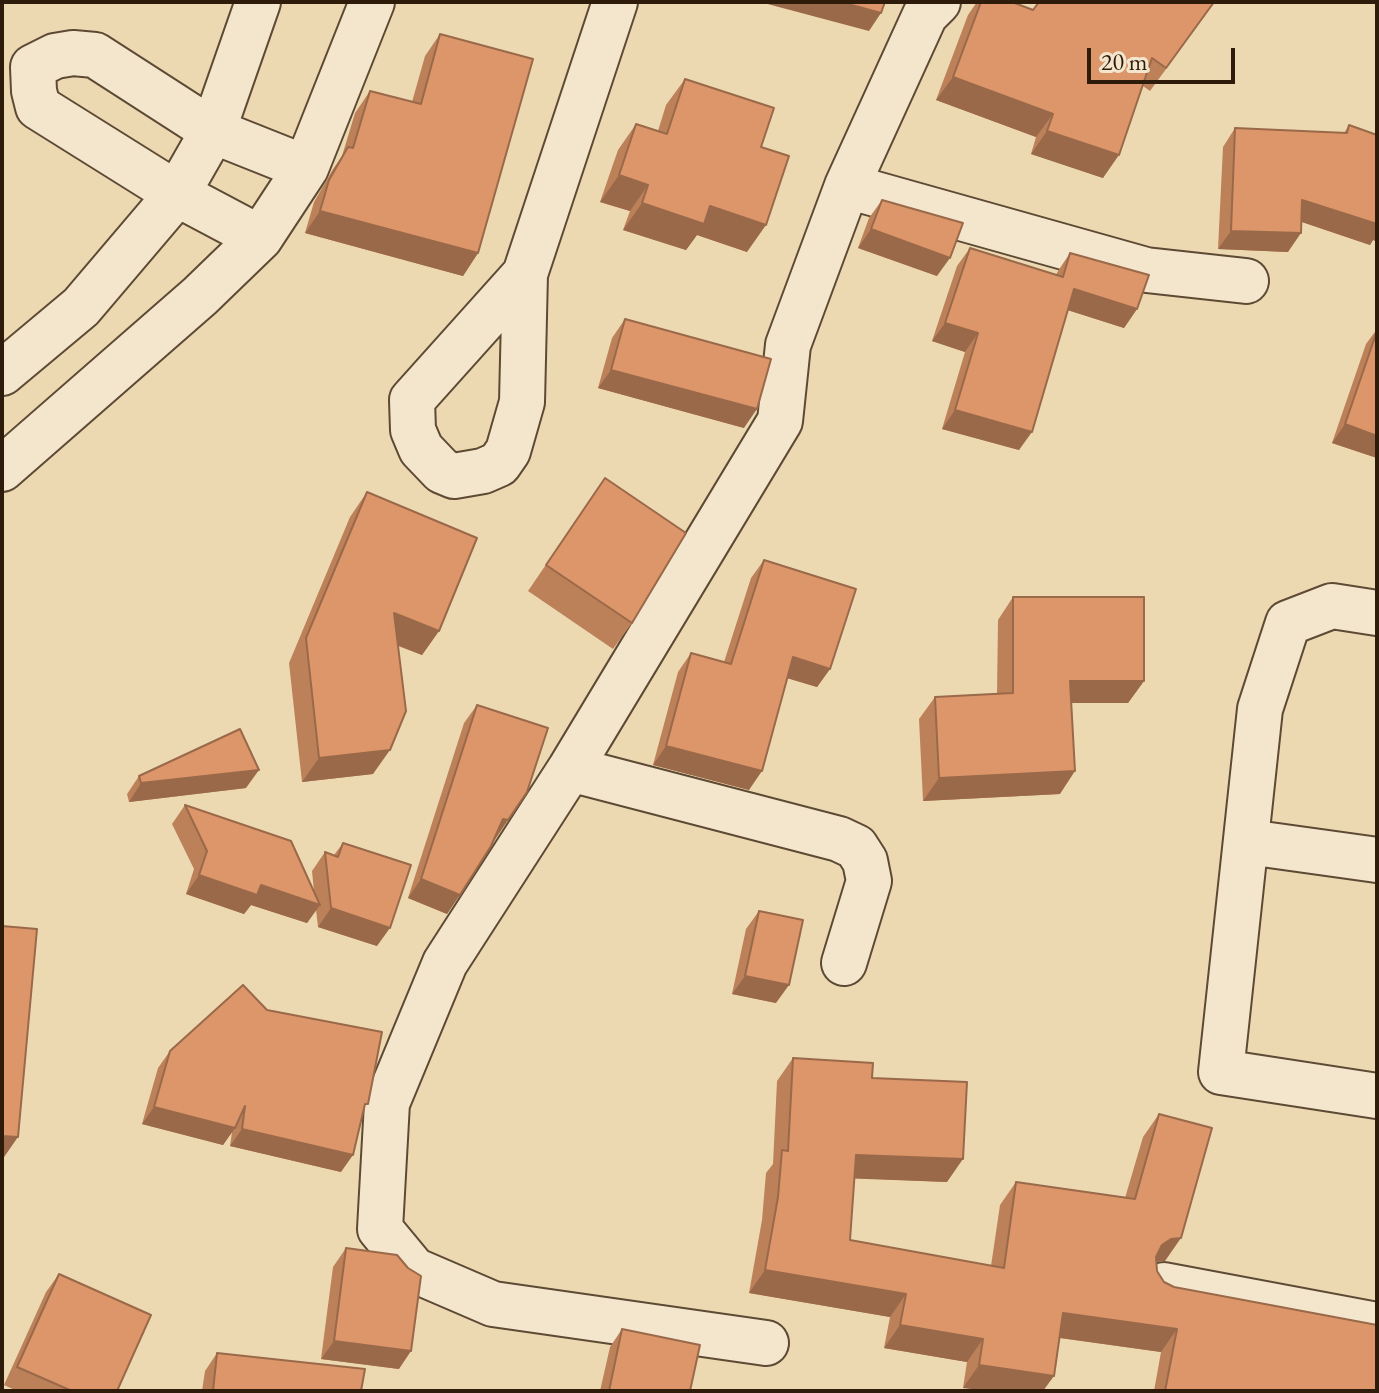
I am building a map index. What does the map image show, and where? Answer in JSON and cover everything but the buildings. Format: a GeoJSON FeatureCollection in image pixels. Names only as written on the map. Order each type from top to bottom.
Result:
{"type":"FeatureCollection","features":[{"type":"Feature","properties":{"kind":"street"},"geometry":{"type":"LineString","coordinates":[[2,373],[81,307],[177,194],[213,131],[258,2]]}},
{"type":"Feature","properties":{"kind":"street"},"geometry":{"type":"LineString","coordinates":[[2,469],[200,296],[260,238],[306,168],[372,2]]}},
{"type":"Feature","properties":{"kind":"street"},"geometry":{"type":"LineString","coordinates":[[525,274],[615,2]]}},
{"type":"Feature","properties":{"kind":"street"},"geometry":{"type":"LineString","coordinates":[[766,1343],[493,1304],[414,1270],[380,1229],[387,1103],[445,963],[570,769],[780,421],[788,345],[847,186],[925,15],[938,2]]}},
{"type":"Feature","properties":{"kind":"street"},"geometry":{"type":"LineString","coordinates":[[260,238],[177,194],[38,107],[34,91],[17,59],[73,53],[95,55],[213,131],[306,168]]}},
{"type":"Feature","properties":{"kind":"street"},"geometry":{"type":"LineString","coordinates":[[847,186],[1146,270],[1246,281]]}},
{"type":"Feature","properties":{"kind":"street"},"geometry":{"type":"LineString","coordinates":[[1377,613],[1332,606],[1288,623],[1260,709],[1221,1072],[1377,1096]]}},
{"type":"Feature","properties":{"kind":"street"},"geometry":{"type":"LineString","coordinates":[[570,769],[839,839],[856,847],[865,861],[869,881],[844,963]]}},
{"type":"Feature","properties":{"kind":"street"},"geometry":{"type":"LineString","coordinates":[[1248,842],[1377,860]]}},
{"type":"Feature","properties":{"kind":"street"},"geometry":{"type":"LineString","coordinates":[[1164,1285],[1377,1325]]}}]}
